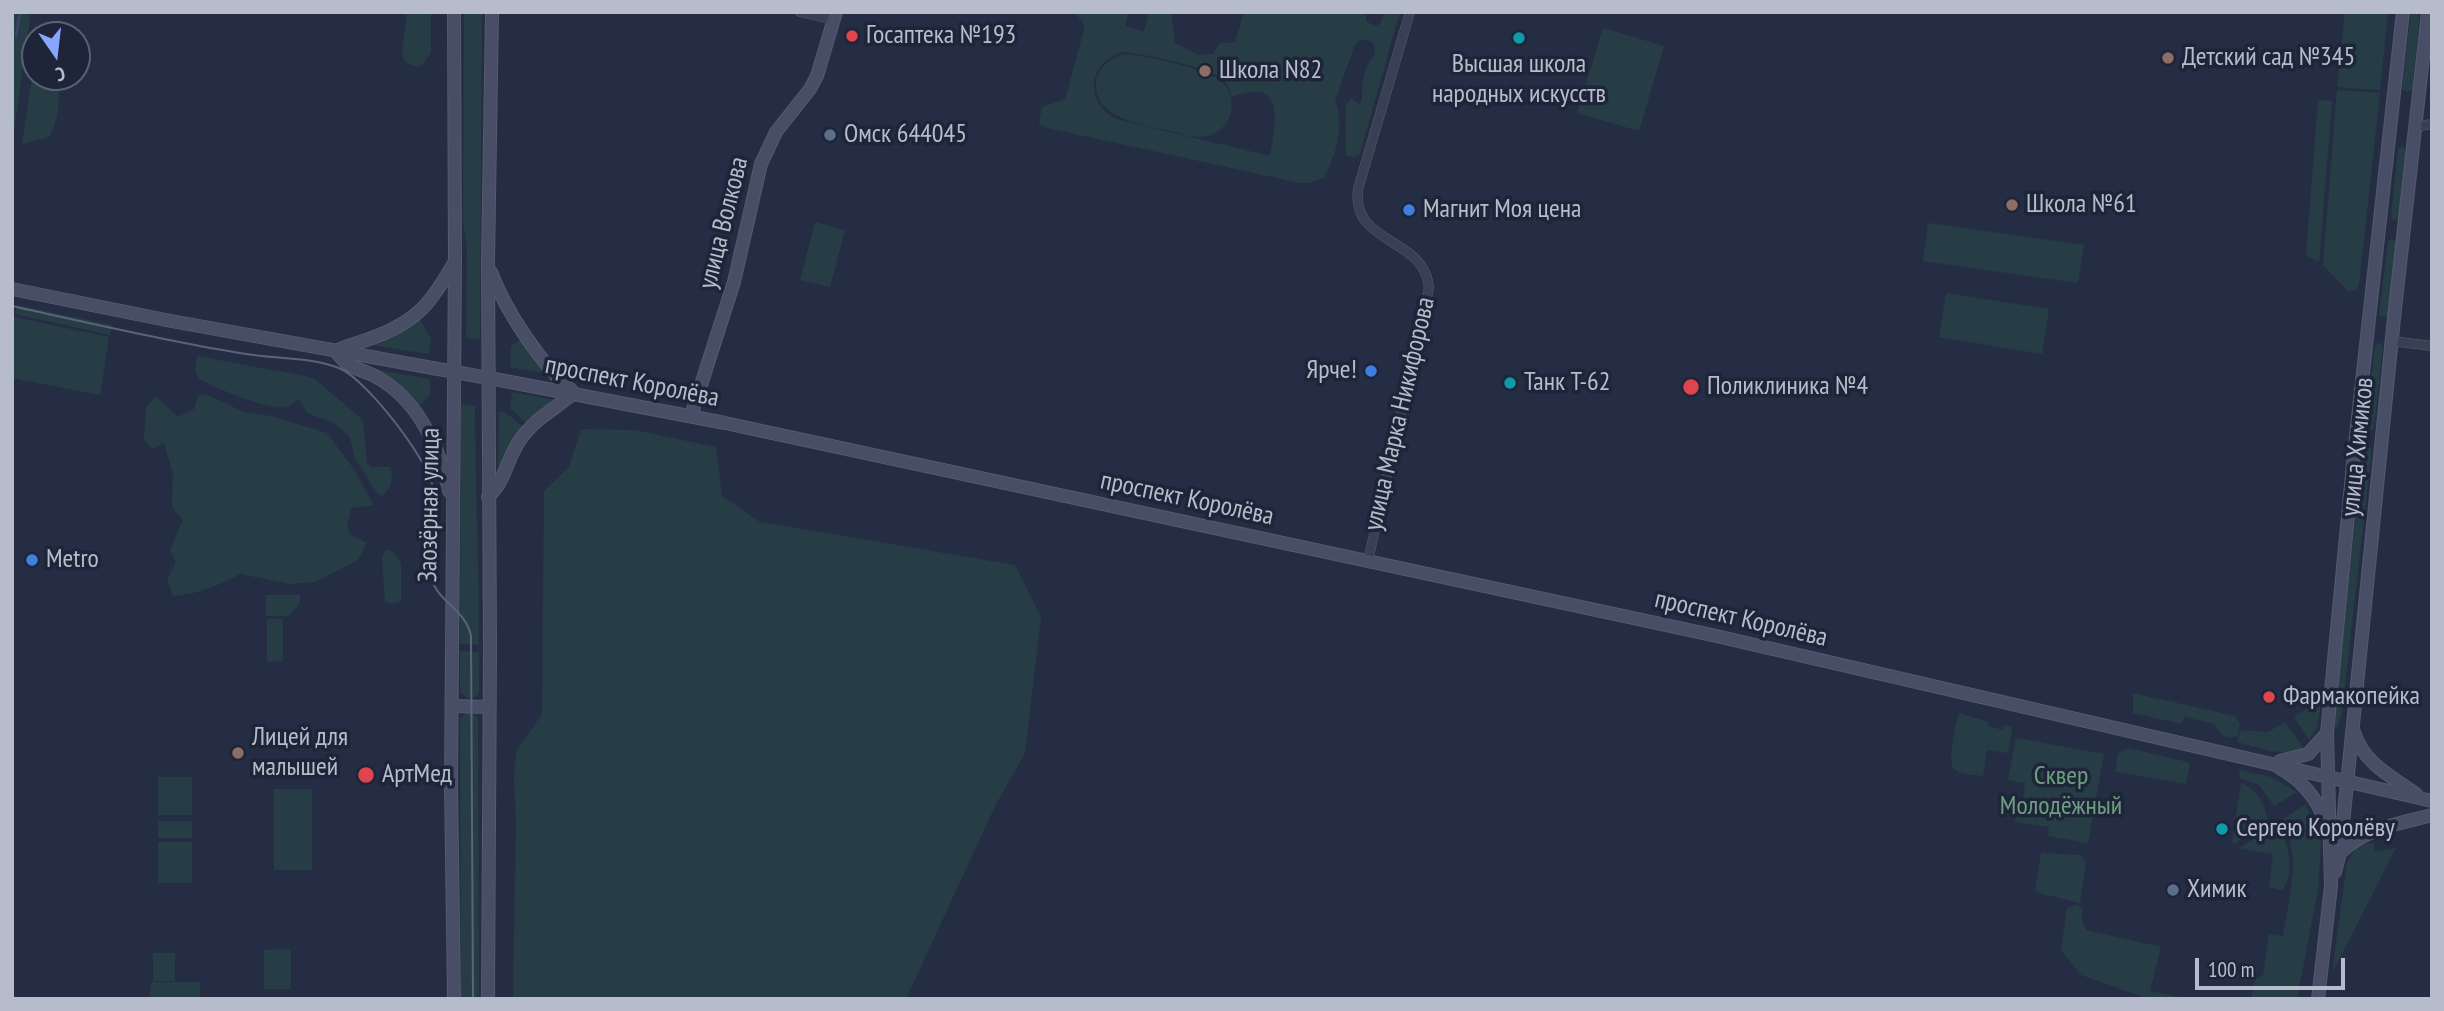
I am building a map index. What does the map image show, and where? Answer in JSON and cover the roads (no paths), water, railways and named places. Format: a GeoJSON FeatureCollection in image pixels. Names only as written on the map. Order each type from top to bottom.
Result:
{"type":"FeatureCollection","features":[{"type":"Feature","properties":{"kind":"main road","name":"Заозёрная улица"},"geometry":{"type":"LineString","coordinates":[[454,12],[454,999]]}},
{"type":"Feature","properties":{"kind":"main road"},"geometry":{"type":"LineString","coordinates":[[488,999],[488,262],[492,12]]}},
{"type":"Feature","properties":{"kind":"main road","name":"улица Химиков"},"geometry":{"type":"LineString","coordinates":[[2331,886],[2328,733],[2356,441],[2403,12]]}},
{"type":"Feature","properties":{"kind":"main road","name":"улица Химиков"},"geometry":{"type":"LineString","coordinates":[[2318,999],[2331,886],[2340,853],[2391,341],[2428,12]]}},
{"type":"Feature","properties":{"kind":"main road","name":"улица Волкова"},"geometry":{"type":"LineString","coordinates":[[691,416],[734,282],[761,164],[776,132],[817,76],[835,16]]}},
{"type":"Feature","properties":{"kind":"main road"},"geometry":{"type":"LineString","coordinates":[[2389,125],[2414,127]]}},
{"type":"Feature","properties":{"kind":"main road"},"geometry":{"type":"LineString","coordinates":[[2378,232],[2403,234]]}},
{"type":"Feature","properties":{"kind":"main road"},"geometry":{"type":"LineString","coordinates":[[454,508],[443,464],[429,433],[415,412],[380,379],[344,364],[336,351],[351,343],[389,332],[417,316],[434,296],[455,262]]}},
{"type":"Feature","properties":{"kind":"main road"},"geometry":{"type":"LineString","coordinates":[[488,262],[501,295],[525,334],[558,379],[574,393],[540,417],[529,429],[510,456],[499,488],[488,497]]}},
{"type":"Feature","properties":{"kind":"main road","name":"проспект Королёва"},"geometry":{"type":"LineString","coordinates":[[12,289],[171,321],[691,416],[1721,637],[2427,800]]}},
{"type":"Feature","properties":{"kind":"main road"},"geometry":{"type":"LineString","coordinates":[[2367,338],[2391,341]]}},
{"type":"Feature","properties":{"kind":"main road"},"geometry":{"type":"LineString","coordinates":[[2356,441],[2381,444]]}},
{"type":"Feature","properties":{"kind":"main road"},"geometry":{"type":"LineString","coordinates":[[452,706],[489,707]]}},
{"type":"Feature","properties":{"kind":"main road"},"geometry":{"type":"LineString","coordinates":[[2353,722],[2357,742],[2370,761],[2427,800]]}},
{"type":"Feature","properties":{"kind":"main road"},"geometry":{"type":"LineString","coordinates":[[2269,762],[2292,760],[2308,754],[2328,733]]}},
{"type":"Feature","properties":{"kind":"main road"},"geometry":{"type":"LineString","coordinates":[[2269,762],[2295,778],[2314,797],[2329,834]]}},
{"type":"Feature","properties":{"kind":"main road"},"geometry":{"type":"LineString","coordinates":[[2340,853],[2353,840],[2369,832],[2432,815]]}},
{"type":"Feature","properties":{"kind":"street"},"geometry":{"type":"LineString","coordinates":[[800,12],[835,16]]}},
{"type":"Feature","properties":{"kind":"street","name":"улица Марка Никифорова"},"geometry":{"type":"LineString","coordinates":[[1368,561],[1429,288],[1427,275],[1419,262],[1411,253],[1377,234],[1357,204],[1358,189],[1410,12]]}},
{"type":"Feature","properties":{"kind":"street"},"geometry":{"type":"LineString","coordinates":[[2414,127],[2432,124]]}},
{"type":"Feature","properties":{"kind":"street"},"geometry":{"type":"LineString","coordinates":[[2391,341],[2432,346]]}},
{"type":"Feature","properties":{"kind":"waterway"},"geometry":{"type":"LineString","coordinates":[[16,36],[20,12]]}},
{"type":"Feature","properties":{"kind":"tram line"},"geometry":{"type":"LineString","coordinates":[[12,306],[188,344],[331,365],[352,376],[365,388],[407,438],[432,484],[436,519],[432,579],[440,594],[468,626],[471,636],[473,999]]}},
{"type":"Feature","properties":{"kind":"place","name":"Госаптека №193"},"geometry":{"type":"Point","coordinates":[852,36]}},
{"type":"Feature","properties":{"kind":"place","name":"Высшая школа народных искусств"},"geometry":{"type":"Point","coordinates":[1519,38]}},
{"type":"Feature","properties":{"kind":"place","name":"Детский сад №345"},"geometry":{"type":"Point","coordinates":[2168,58]}},
{"type":"Feature","properties":{"kind":"place","name":"Школа N82"},"geometry":{"type":"Point","coordinates":[1205,71]}},
{"type":"Feature","properties":{"kind":"place","name":"Омск 644045"},"geometry":{"type":"Point","coordinates":[830,135]}},
{"type":"Feature","properties":{"kind":"place","name":"Школа №61"},"geometry":{"type":"Point","coordinates":[2012,205]}},
{"type":"Feature","properties":{"kind":"place","name":"Магнит Моя цена"},"geometry":{"type":"Point","coordinates":[1409,210]}},
{"type":"Feature","properties":{"kind":"place","name":"Ярче!"},"geometry":{"type":"Point","coordinates":[1371,371]}},
{"type":"Feature","properties":{"kind":"place","name":"Танк Т-62"},"geometry":{"type":"Point","coordinates":[1510,383]}},
{"type":"Feature","properties":{"kind":"place","name":"Поликлиника №4"},"geometry":{"type":"Point","coordinates":[1691,387]}},
{"type":"Feature","properties":{"kind":"place","name":"Metro"},"geometry":{"type":"Point","coordinates":[32,560]}},
{"type":"Feature","properties":{"kind":"place","name":"Фармакопейка"},"geometry":{"type":"Point","coordinates":[2269,697]}},
{"type":"Feature","properties":{"kind":"place","name":"Лицей для малышей"},"geometry":{"type":"Point","coordinates":[238,753]}},
{"type":"Feature","properties":{"kind":"place","name":"АртМед"},"geometry":{"type":"Point","coordinates":[366,775]}},
{"type":"Feature","properties":{"kind":"place","name":"Сергею Королёву"},"geometry":{"type":"Point","coordinates":[2222,829]}},
{"type":"Feature","properties":{"kind":"place","name":"Химик"},"geometry":{"type":"Point","coordinates":[2173,890]}},
{"type":"Feature","properties":{"kind":"park label","name":"Сквер Молодёжный"},"geometry":{"type":"Point","coordinates":[2061,792]}}]}
